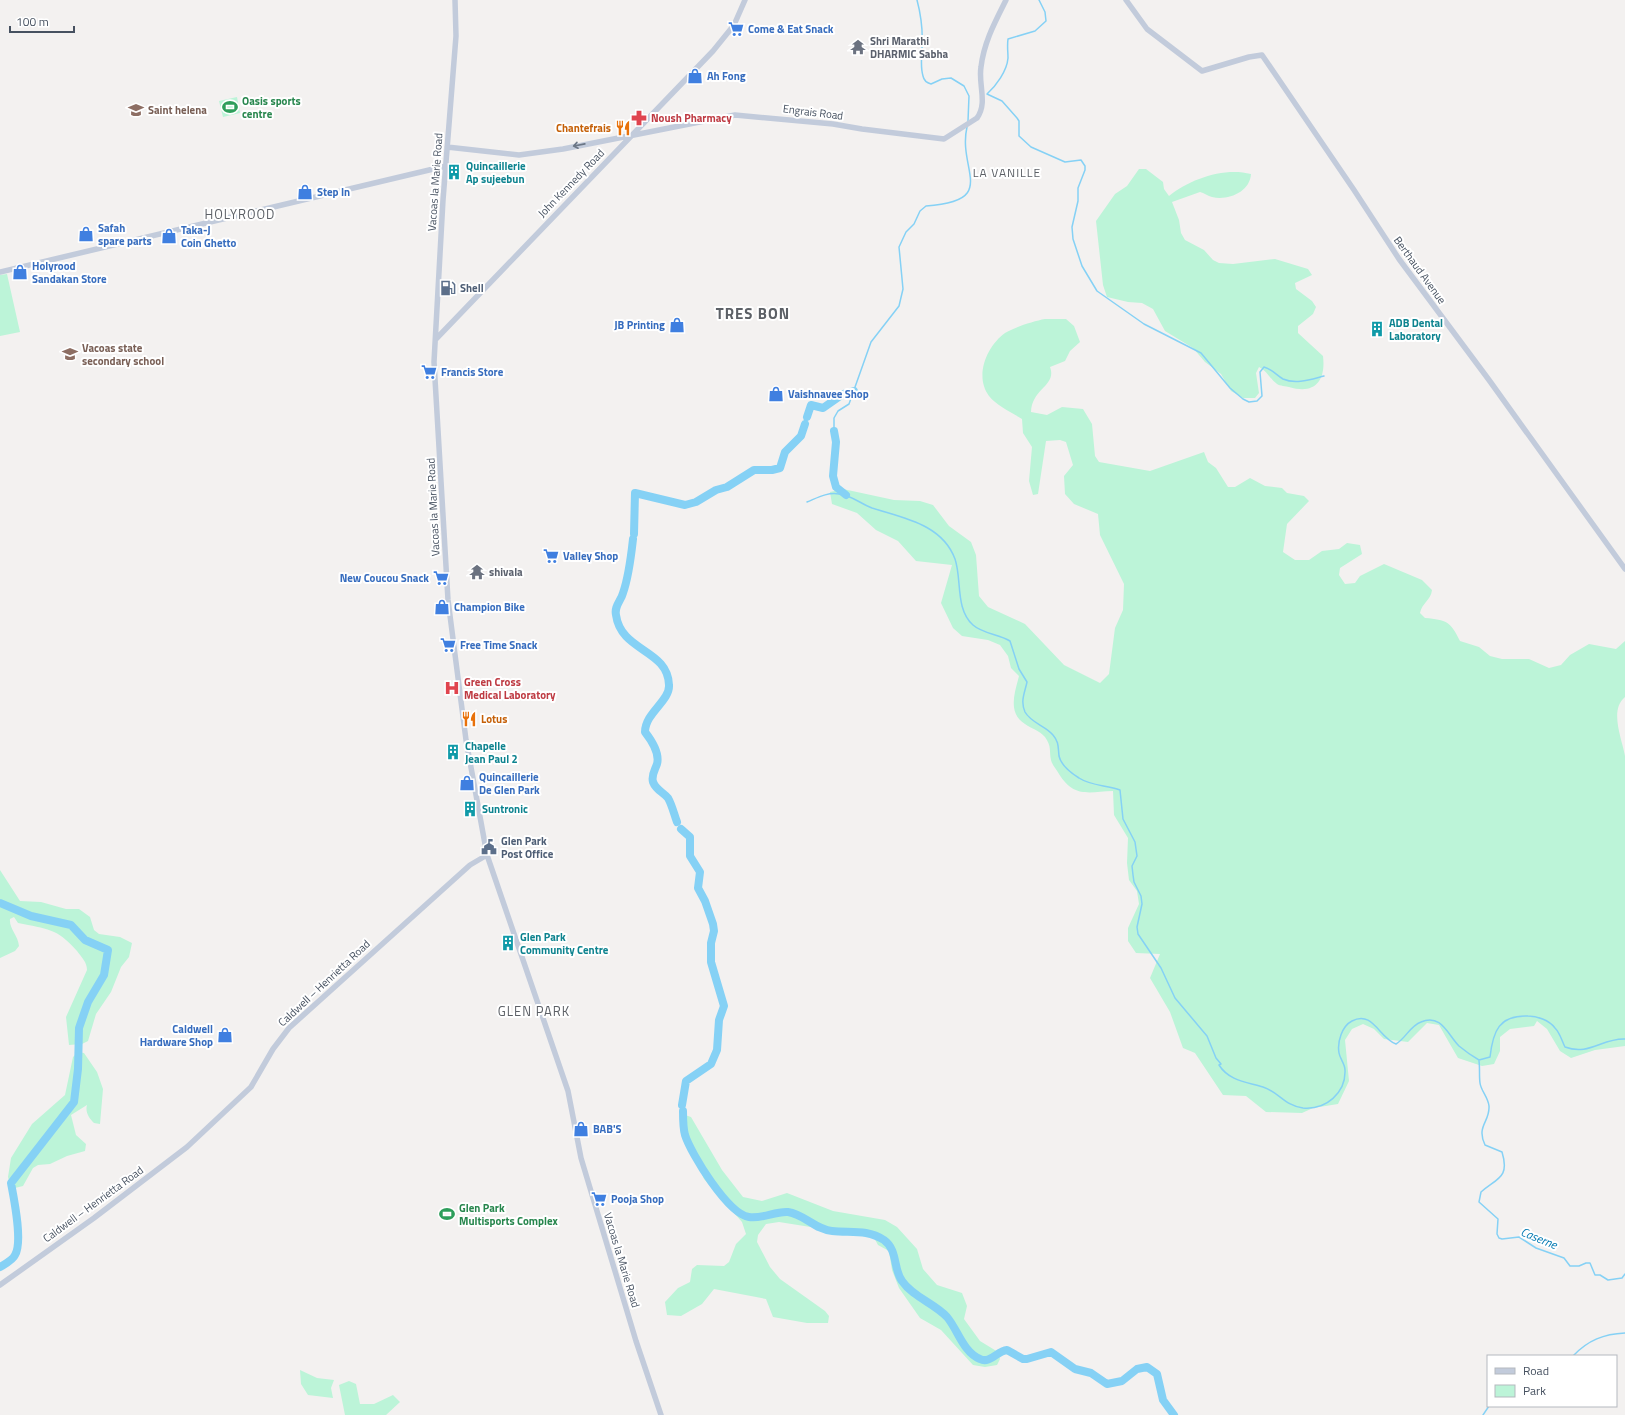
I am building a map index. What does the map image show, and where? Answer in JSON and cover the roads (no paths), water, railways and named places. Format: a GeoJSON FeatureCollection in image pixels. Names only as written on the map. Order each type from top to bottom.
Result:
{"type":"FeatureCollection","features":[{"type":"Feature","properties":{"kind":"main road","name":"Vacoas la Marie Road"},"geometry":{"type":"LineString","coordinates":[[455,0],[456,36],[446,166],[436,338],[435,384],[450,624],[466,745],[486,855],[568,1091],[581,1158],[634,1334],[661,1415]]}},
{"type":"Feature","properties":{"kind":"main road","name":"John Kennedy Road"},"geometry":{"type":"LineString","coordinates":[[436,338],[730,31],[745,0]]}},
{"type":"Feature","properties":{"kind":"main road","name":"Engrais Road"},"geometry":{"type":"LineString","coordinates":[[448,148],[519,155],[735,115],[833,124],[927,138],[944,138],[966,123],[977,118],[982,108],[980,73],[984,51],[990,32],[1006,0]]}},
{"type":"Feature","properties":{"kind":"main road","name":"Berthaud Avenue"},"geometry":{"type":"LineString","coordinates":[[1126,0],[1147,29],[1202,71],[1249,57],[1262,56],[1354,190],[1398,260],[1498,393],[1625,569]]}},
{"type":"Feature","properties":{"kind":"main road"},"geometry":{"type":"LineString","coordinates":[[0,272],[446,166]]}},
{"type":"Feature","properties":{"kind":"main road","name":"Caldwell – Henrietta Road"},"geometry":{"type":"LineString","coordinates":[[0,1285],[94,1218],[187,1147],[251,1087],[273,1049],[289,1028],[470,865],[486,855]]}},
{"type":"Feature","properties":{"kind":"waterway"},"geometry":{"type":"LineString","coordinates":[[917,0],[922,30],[921,65],[923,78],[926,82],[931,84],[942,79],[951,78],[964,86],[969,96],[968,121]]}},
{"type":"Feature","properties":{"kind":"waterway"},"geometry":{"type":"LineString","coordinates":[[987,94],[997,83],[1006,68],[1008,58],[1008,39],[1035,31],[1046,21],[1045,12],[1039,0]]}},
{"type":"Feature","properties":{"kind":"waterway"},"geometry":{"type":"LineString","coordinates":[[987,94],[1002,101],[1017,118],[1019,121],[1019,136],[1031,147],[1065,162],[1081,160],[1085,166],[1085,170],[1078,188],[1078,201],[1072,227],[1073,239],[1082,266],[1097,291],[1144,324],[1201,353],[1230,388],[1249,402],[1257,401],[1262,396],[1260,372],[1264,367],[1288,381],[1304,381],[1324,376]]}},
{"type":"Feature","properties":{"kind":"waterway"},"geometry":{"type":"LineString","coordinates":[[834,431],[834,418],[838,411],[849,404],[871,342],[899,306],[903,289],[899,247],[906,232],[914,224],[920,211],[926,206],[949,203],[962,198],[969,190],[970,181],[965,143],[967,127]]}},
{"type":"Feature","properties":{"kind":"waterway"},"geometry":{"type":"LineString","coordinates":[[807,417],[811,405],[823,408],[843,394],[854,391]]}},
{"type":"Feature","properties":{"kind":"waterway"},"geometry":{"type":"LineString","coordinates":[[634,534],[635,493],[685,505],[696,502],[716,490],[727,487],[754,470],[772,470],[780,468],[785,452],[801,436],[805,424]]}},
{"type":"Feature","properties":{"kind":"waterway"},"geometry":{"type":"LineString","coordinates":[[834,431],[836,442],[833,476],[836,487],[846,495]]}},
{"type":"Feature","properties":{"kind":"waterway"},"geometry":{"type":"LineString","coordinates":[[807,502],[830,494],[848,496],[872,508],[920,524],[931,530],[949,547],[955,559],[961,602],[967,618],[977,628],[1010,641],[1019,669],[1027,682],[1023,697],[1025,712],[1031,719],[1047,729],[1053,735],[1057,742],[1060,759],[1064,766],[1073,774],[1089,783],[1120,790],[1123,819],[1135,842],[1137,856],[1132,866],[1134,882],[1141,896],[1142,904],[1137,927],[1138,934],[1161,968],[1175,998],[1207,1036],[1216,1058],[1221,1064],[1219,1065],[1233,1078],[1269,1089],[1291,1105],[1297,1107],[1311,1108],[1327,1103],[1338,1093],[1344,1078],[1345,1070],[1339,1053],[1341,1035],[1348,1023],[1359,1019],[1365,1019],[1371,1022],[1390,1041],[1396,1044],[1403,1039],[1417,1024],[1428,1020],[1434,1020],[1443,1026],[1459,1046],[1479,1060],[1490,1057],[1493,1039],[1499,1026],[1510,1018],[1518,1016],[1531,1016],[1546,1021],[1557,1030],[1565,1047],[1574,1049],[1588,1048],[1617,1039],[1625,1039]]}},
{"type":"Feature","properties":{"kind":"waterway"},"geometry":{"type":"LineString","coordinates":[[633,539],[627,580],[616,609],[616,615],[620,627],[626,636],[661,664],[667,673],[669,685],[668,691],[662,702],[649,719],[645,732],[653,743],[658,760],[653,775],[654,785],[668,798],[677,822]]}},
{"type":"Feature","properties":{"kind":"waterway"},"geometry":{"type":"LineString","coordinates":[[681,829],[690,837],[690,856],[700,872],[698,888],[705,901],[713,924],[714,931],[711,943],[711,962],[724,1006],[719,1020],[717,1050],[711,1064],[686,1081],[682,1105]]}},
{"type":"Feature","properties":{"kind":"waterway"},"geometry":{"type":"LineString","coordinates":[[0,903],[31,916],[71,925],[85,940],[108,950],[104,975],[88,1002],[79,1028],[78,1069],[74,1102],[11,1183],[17,1220],[17,1249],[13,1259],[0,1267]]}},
{"type":"Feature","properties":{"kind":"waterway","name":"Caserne"},"geometry":{"type":"LineString","coordinates":[[1479,1061],[1481,1086],[1489,1106],[1488,1116],[1482,1133],[1483,1139],[1485,1145],[1502,1152],[1504,1161],[1503,1172],[1497,1180],[1481,1192],[1479,1202],[1498,1219],[1497,1234],[1499,1238],[1519,1237],[1536,1248],[1564,1258],[1570,1266],[1579,1266],[1590,1263],[1595,1275],[1600,1275],[1608,1280],[1622,1278],[1625,1274]]}},
{"type":"Feature","properties":{"kind":"waterway"},"geometry":{"type":"LineString","coordinates":[[683,1111],[683,1126],[685,1135],[702,1169],[721,1195],[740,1213],[749,1217],[783,1212],[794,1213],[826,1230],[859,1232],[878,1237],[884,1240],[891,1249],[897,1271],[902,1281],[918,1296],[947,1317],[965,1346],[974,1356],[987,1360],[1007,1350],[1023,1359],[1027,1359],[1051,1352],[1075,1369],[1091,1373],[1107,1384],[1122,1381],[1137,1369],[1147,1367],[1157,1374],[1163,1400],[1174,1415]]}},
{"type":"Feature","properties":{"kind":"waterway"},"geometry":{"type":"LineString","coordinates":[[1574,1355],[1584,1346],[1603,1336],[1625,1333]]}},
{"type":"Feature","properties":{"kind":"waterway"},"geometry":{"type":"LineString","coordinates":[[1483,1415],[1488,1407]]}},
{"type":"Feature","properties":{"kind":"place","name":"Come & Eat Snack"},"geometry":{"type":"Point","coordinates":[736,29]}},
{"type":"Feature","properties":{"kind":"place","name":"Shri Marathi DHARMIC Sabha"},"geometry":{"type":"Point","coordinates":[858,47]}},
{"type":"Feature","properties":{"kind":"place","name":"Ah Fong"},"geometry":{"type":"Point","coordinates":[695,76]}},
{"type":"Feature","properties":{"kind":"place","name":"Oasis sports centre"},"geometry":{"type":"Point","coordinates":[230,107]}},
{"type":"Feature","properties":{"kind":"place","name":"Saint helena"},"geometry":{"type":"Point","coordinates":[136,110]}},
{"type":"Feature","properties":{"kind":"place","name":"Noush Pharmacy"},"geometry":{"type":"Point","coordinates":[639,118]}},
{"type":"Feature","properties":{"kind":"place","name":"Chantefrais"},"geometry":{"type":"Point","coordinates":[623,128]}},
{"type":"Feature","properties":{"kind":"place","name":"Quincaillerie Ap sujeebun"},"geometry":{"type":"Point","coordinates":[454,172]}},
{"type":"Feature","properties":{"kind":"place","name":"Step In"},"geometry":{"type":"Point","coordinates":[305,192]}},
{"type":"Feature","properties":{"kind":"place","name":"Safah spare parts"},"geometry":{"type":"Point","coordinates":[86,234]}},
{"type":"Feature","properties":{"kind":"place","name":"Taka-J Coin Ghetto"},"geometry":{"type":"Point","coordinates":[169,236]}},
{"type":"Feature","properties":{"kind":"place","name":"Holyrood Sandakan Store"},"geometry":{"type":"Point","coordinates":[20,272]}},
{"type":"Feature","properties":{"kind":"place","name":"Shell"},"geometry":{"type":"Point","coordinates":[448,288]}},
{"type":"Feature","properties":{"kind":"place","name":"JB Printing"},"geometry":{"type":"Point","coordinates":[677,325]}},
{"type":"Feature","properties":{"kind":"place","name":"ADB Dental Laboratory"},"geometry":{"type":"Point","coordinates":[1377,329]}},
{"type":"Feature","properties":{"kind":"place","name":"Vacoas state secondary school"},"geometry":{"type":"Point","coordinates":[70,354]}},
{"type":"Feature","properties":{"kind":"place","name":"Francis Store"},"geometry":{"type":"Point","coordinates":[429,372]}},
{"type":"Feature","properties":{"kind":"place","name":"Vaishnavee Shop"},"geometry":{"type":"Point","coordinates":[776,394]}},
{"type":"Feature","properties":{"kind":"place","name":"Valley Shop"},"geometry":{"type":"Point","coordinates":[551,556]}},
{"type":"Feature","properties":{"kind":"place","name":"shivala"},"geometry":{"type":"Point","coordinates":[477,572]}},
{"type":"Feature","properties":{"kind":"place","name":"New Coucou Snack"},"geometry":{"type":"Point","coordinates":[441,578]}},
{"type":"Feature","properties":{"kind":"place","name":"Champion Bike"},"geometry":{"type":"Point","coordinates":[442,607]}},
{"type":"Feature","properties":{"kind":"place","name":"Free Time Snack"},"geometry":{"type":"Point","coordinates":[448,645]}},
{"type":"Feature","properties":{"kind":"place","name":"Green Cross Medical Laboratory"},"geometry":{"type":"Point","coordinates":[452,688]}},
{"type":"Feature","properties":{"kind":"place","name":"Lotus"},"geometry":{"type":"Point","coordinates":[469,719]}},
{"type":"Feature","properties":{"kind":"place","name":"Chapelle Jean Paul 2"},"geometry":{"type":"Point","coordinates":[453,752]}},
{"type":"Feature","properties":{"kind":"place","name":"Quincaillerie De Glen Park"},"geometry":{"type":"Point","coordinates":[467,783]}},
{"type":"Feature","properties":{"kind":"place","name":"Suntronic"},"geometry":{"type":"Point","coordinates":[470,809]}},
{"type":"Feature","properties":{"kind":"place","name":"Glen Park Post Office"},"geometry":{"type":"Point","coordinates":[489,847]}},
{"type":"Feature","properties":{"kind":"place","name":"Glen Park Community Centre"},"geometry":{"type":"Point","coordinates":[508,943]}},
{"type":"Feature","properties":{"kind":"place","name":"Caldwell Hardware Shop"},"geometry":{"type":"Point","coordinates":[225,1035]}},
{"type":"Feature","properties":{"kind":"place","name":"BAB'S"},"geometry":{"type":"Point","coordinates":[581,1129]}},
{"type":"Feature","properties":{"kind":"place","name":"Pooja Shop"},"geometry":{"type":"Point","coordinates":[599,1199]}},
{"type":"Feature","properties":{"kind":"place","name":"Glen Park Multisports Complex"},"geometry":{"type":"Point","coordinates":[447,1214]}},
{"type":"Feature","properties":{"kind":"district","name":"LA VANILLE"},"geometry":{"type":"Point","coordinates":[1007,172]}},
{"type":"Feature","properties":{"kind":"district","name":"HOLYROOD"},"geometry":{"type":"Point","coordinates":[240,214]}},
{"type":"Feature","properties":{"kind":"district","name":"TRES BON"},"geometry":{"type":"Point","coordinates":[753,313]}},
{"type":"Feature","properties":{"kind":"district","name":"GLEN PARK"},"geometry":{"type":"Point","coordinates":[534,1011]}}]}
